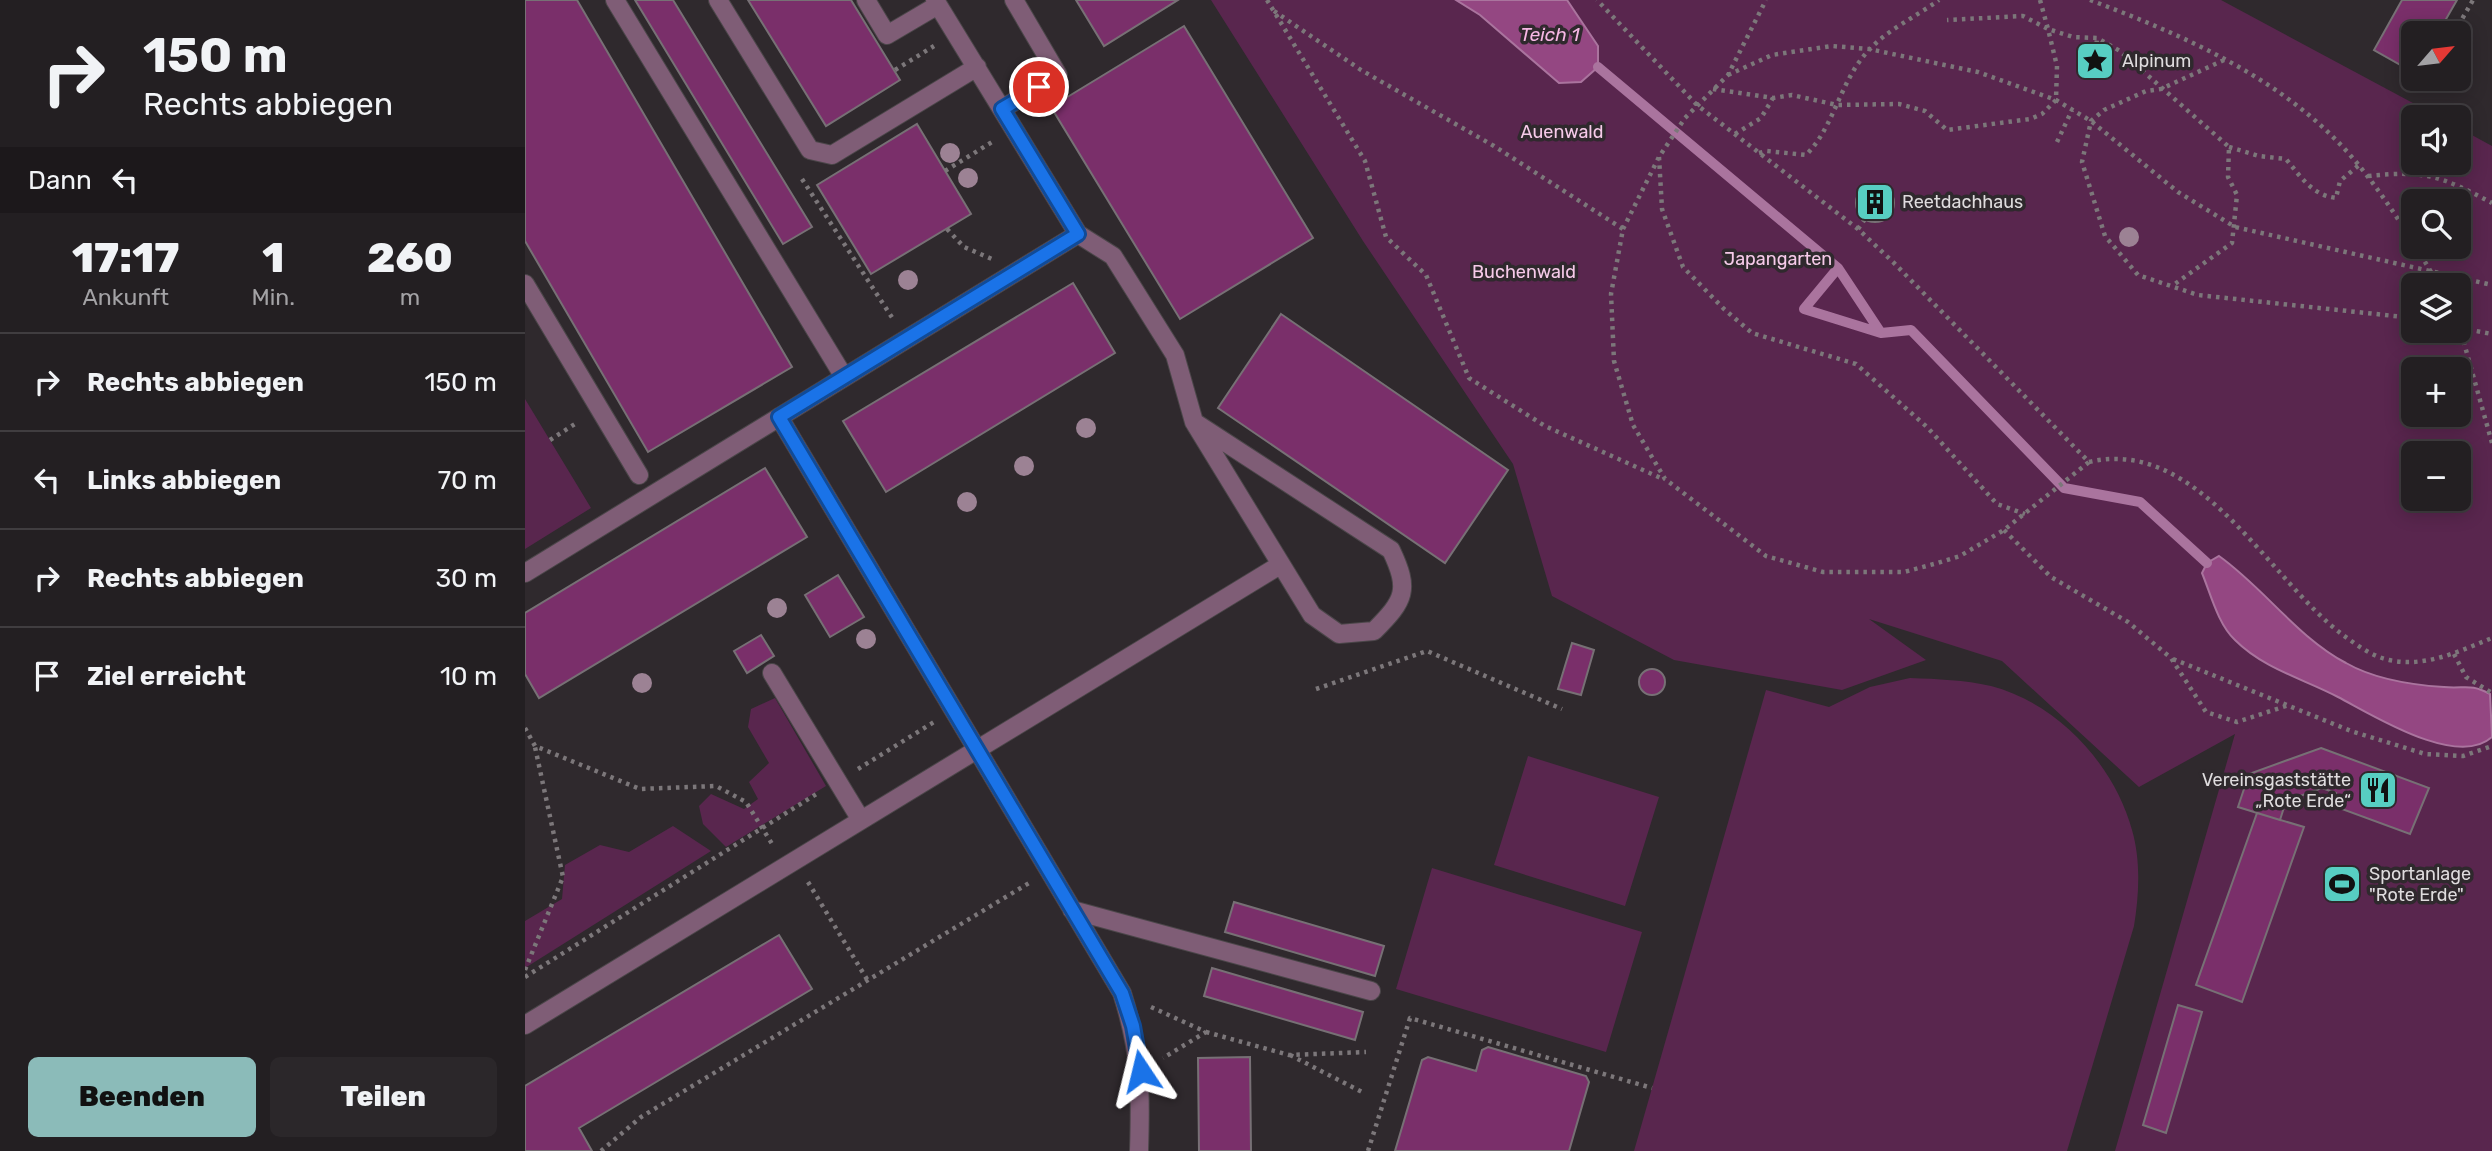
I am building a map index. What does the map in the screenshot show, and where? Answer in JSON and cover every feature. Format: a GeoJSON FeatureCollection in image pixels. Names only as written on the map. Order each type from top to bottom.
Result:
{"type":"FeatureCollection","features":[{"type":"Feature","properties":{"kind":"street"},"geometry":{"type":"LineString","coordinates":[[615,0],[844,377]]}},
{"type":"Feature","properties":{"kind":"street"},"geometry":{"type":"LineString","coordinates":[[718,0],[810,150],[832,155],[977,67]]}},
{"type":"Feature","properties":{"kind":"street"},"geometry":{"type":"LineString","coordinates":[[866,0],[887,35],[937,3],[1078,234],[1113,256],[1175,355],[1194,422],[1312,615],[1339,634],[1374,631],[1400,605],[1404,577],[1391,550],[1194,422]]}},
{"type":"Feature","properties":{"kind":"street"},"geometry":{"type":"LineString","coordinates":[[1002,109],[1058,75],[1014,0]]}},
{"type":"Feature","properties":{"kind":"street"},"geometry":{"type":"LineString","coordinates":[[525,573],[1078,234]]}},
{"type":"Feature","properties":{"kind":"street"},"geometry":{"type":"LineString","coordinates":[[525,285],[639,475]]}},
{"type":"Feature","properties":{"kind":"street"},"geometry":{"type":"LineString","coordinates":[[779,417],[1122,993],[1133,1026],[1141,1071],[1139,1151]]}},
{"type":"Feature","properties":{"kind":"street"},"geometry":{"type":"LineString","coordinates":[[525,1025],[1280,565]]}},
{"type":"Feature","properties":{"kind":"street"},"geometry":{"type":"LineString","coordinates":[[772,673],[861,820]]}},
{"type":"Feature","properties":{"kind":"street"},"geometry":{"type":"LineString","coordinates":[[1072,910],[1371,991]]}},
{"type":"Feature","properties":{"kind":"path"},"geometry":{"type":"LineString","coordinates":[[1267,0],[1365,161],[1386,237],[1426,275],[1469,378],[1545,426],[1665,480],[1766,556],[1823,572],[1904,572],[1960,556],[2004,530],[2089,462],[2126,459],[2149,463],[2171,474],[2238,525],[2328,624],[2366,652],[2389,660],[2412,662],[2454,654],[2492,638]]}},
{"type":"Feature","properties":{"kind":"path"},"geometry":{"type":"LineString","coordinates":[[1597,0],[1696,105],[1857,229],[2089,462]]}},
{"type":"Feature","properties":{"kind":"path"},"geometry":{"type":"LineString","coordinates":[[1728,75],[1766,0]]}},
{"type":"Feature","properties":{"kind":"path"},"geometry":{"type":"LineString","coordinates":[[1759,153],[1767,151],[1806,155],[1819,141],[1869,49],[1939,0]]}},
{"type":"Feature","properties":{"kind":"path"},"geometry":{"type":"LineString","coordinates":[[1713,89],[1773,98],[1792,95],[1837,105],[1899,104],[1925,111],[1947,130],[2030,119],[2042,114],[2056,100],[2057,66],[2040,0]]}},
{"type":"Feature","properties":{"kind":"path"},"geometry":{"type":"LineString","coordinates":[[2090,0],[2162,27],[2224,60],[2290,102],[2331,135],[2359,165],[2401,224]]}},
{"type":"Feature","properties":{"kind":"path"},"geometry":{"type":"LineString","coordinates":[[2461,21],[2473,0]]}},
{"type":"Feature","properties":{"kind":"path"},"geometry":{"type":"LineString","coordinates":[[1274,11],[1361,70],[1494,146],[1623,229]]}},
{"type":"Feature","properties":{"kind":"path"},"geometry":{"type":"LineString","coordinates":[[1947,20],[2023,16],[2048,29],[2073,37],[2097,38],[2120,51],[2229,147],[2259,156],[2286,159],[2308,186],[2322,197],[2336,198],[2340,181],[2359,165]]}},
{"type":"Feature","properties":{"kind":"path"},"geometry":{"type":"LineString","coordinates":[[895,70],[956,33]]}},
{"type":"Feature","properties":{"kind":"path"},"geometry":{"type":"LineString","coordinates":[[2095,61],[2097,38]]}},
{"type":"Feature","properties":{"kind":"path"},"geometry":{"type":"LineString","coordinates":[[1665,480],[1633,425],[1613,361],[1611,294],[1623,229],[1659,157],[1696,105],[1728,75],[1772,55],[1803,48],[1832,46],[1869,49],[1978,72],[2056,100],[2091,121],[2178,192],[2235,227],[2433,273]]}},
{"type":"Feature","properties":{"kind":"path"},"geometry":{"type":"LineString","coordinates":[[2224,60],[2161,89],[2146,91],[2104,110],[2091,121],[2082,162],[2105,236],[2138,275],[2198,295],[2401,317]]}},
{"type":"Feature","properties":{"kind":"path"},"geometry":{"type":"LineString","coordinates":[[1735,134],[1761,118],[1773,98]]}},
{"type":"Feature","properties":{"kind":"path"},"geometry":{"type":"LineString","coordinates":[[2057,142],[2072,110]]}},
{"type":"Feature","properties":{"kind":"path"},"geometry":{"type":"LineString","coordinates":[[945,170],[1014,128]]}},
{"type":"Feature","properties":{"kind":"path"},"geometry":{"type":"LineString","coordinates":[[2172,286],[2232,243],[2238,195],[2228,177],[2229,147]]}},
{"type":"Feature","properties":{"kind":"path"},"geometry":{"type":"LineString","coordinates":[[1659,157],[1662,209],[1683,267],[1724,309],[1752,333],[1856,364],[1927,427],[1997,504],[2025,515]]}},
{"type":"Feature","properties":{"kind":"path"},"geometry":{"type":"LineString","coordinates":[[2368,176],[2406,172],[2447,179],[2492,203]]}},
{"type":"Feature","properties":{"kind":"path"},"geometry":{"type":"LineString","coordinates":[[802,179],[906,339]]}},
{"type":"Feature","properties":{"kind":"path"},"geometry":{"type":"LineString","coordinates":[[1857,229],[1865,219]]}},
{"type":"Feature","properties":{"kind":"path"},"geometry":{"type":"LineString","coordinates":[[947,229],[964,247],[1018,270]]}},
{"type":"Feature","properties":{"kind":"path"},"geometry":{"type":"LineString","coordinates":[[2424,259],[2433,273]]}},
{"type":"Feature","properties":{"kind":"path"},"geometry":{"type":"LineString","coordinates":[[2471,281],[2492,285]]}},
{"type":"Feature","properties":{"kind":"path"},"geometry":{"type":"LineString","coordinates":[[2471,330],[2492,334]]}},
{"type":"Feature","properties":{"kind":"path"},"geometry":{"type":"LineString","coordinates":[[2464,343],[2492,443]]}},
{"type":"Feature","properties":{"kind":"path"},"geometry":{"type":"LineString","coordinates":[[2004,530],[2051,577],[2127,622],[2171,658],[2351,731],[2425,754],[2463,756],[2492,746]]}},
{"type":"Feature","properties":{"kind":"path"},"geometry":{"type":"LineString","coordinates":[[1316,689],[1427,651],[1562,709]]}},
{"type":"Feature","properties":{"kind":"path"},"geometry":{"type":"LineString","coordinates":[[2454,654],[2466,677],[2492,693]]}},
{"type":"Feature","properties":{"kind":"path"},"geometry":{"type":"LineString","coordinates":[[2171,658],[2206,712],[2237,722],[2289,705]]}},
{"type":"Feature","properties":{"kind":"path"},"geometry":{"type":"LineString","coordinates":[[525,977],[762,827],[953,711]]}},
{"type":"Feature","properties":{"kind":"path"},"geometry":{"type":"LineString","coordinates":[[525,728],[535,746],[562,877],[525,970]]}},
{"type":"Feature","properties":{"kind":"path"},"geometry":{"type":"LineString","coordinates":[[535,746],[640,789],[716,786],[746,802],[867,981]]}},
{"type":"Feature","properties":{"kind":"path"},"geometry":{"type":"LineString","coordinates":[[601,1151],[641,1117],[1048,871]]}},
{"type":"Feature","properties":{"kind":"path"},"geometry":{"type":"LineString","coordinates":[[1122,993],[1206,1032],[1289,1055],[1364,1093]]}},
{"type":"Feature","properties":{"kind":"path"},"geometry":{"type":"LineString","coordinates":[[1368,1151],[1410,1018],[1652,1088]]}},
{"type":"Feature","properties":{"kind":"path"},"geometry":{"type":"LineString","coordinates":[[1141,1071],[1206,1032]]}},
{"type":"Feature","properties":{"kind":"path"},"geometry":{"type":"LineString","coordinates":[[1289,1055],[1366,1052]]}},
{"type":"Feature","properties":{"kind":"green space"},"geometry":{"type":"Polygon","coordinates":[[[1211,0],[2221,0],[2417,105],[2401,105],[2401,175],[2471,175],[2471,135],[2492,146],[2492,1151],[2115,1151],[2235,734],[2139,787],[2002,661],[1869,619],[1926,660],[1842,690],[1674,660],[1552,596],[1513,464],[1363,241],[1211,0]]]}},
{"type":"Feature","properties":{"kind":"green space"},"geometry":{"type":"Polygon","coordinates":[[[525,399],[591,508],[525,549],[525,399]]]}},
{"type":"Feature","properties":{"kind":"green space"},"geometry":{"type":"Polygon","coordinates":[[[1910,678],[1991,686],[2038,706],[2060,722],[2097,760],[2112,782],[2132,830],[2138,878],[2134,926],[2067,1151],[1634,1151],[1766,690],[1829,707],[1870,687],[1910,678]]]}},
{"type":"Feature","properties":{"kind":"green space"},"geometry":{"type":"Polygon","coordinates":[[[775,698],[826,786],[726,847],[703,824],[699,806],[711,794],[744,809],[758,799],[749,782],[769,763],[748,727],[751,709],[775,698]]]}},
{"type":"Feature","properties":{"kind":"green space"},"geometry":{"type":"Polygon","coordinates":[[[1528,756],[1659,797],[1625,906],[1494,865],[1528,756]]]}},
{"type":"Feature","properties":{"kind":"green space"},"geometry":{"type":"Polygon","coordinates":[[[673,826],[711,851],[525,968],[525,921],[562,899],[565,865],[600,845],[629,852],[673,826]]]}},
{"type":"Feature","properties":{"kind":"green space"},"geometry":{"type":"Polygon","coordinates":[[[1432,868],[1642,932],[1606,1052],[1396,989],[1432,868]]]}},
{"type":"Feature","properties":{"kind":"water","name":"Teich 1"},"geometry":{"type":"Polygon","coordinates":[[[1456,0],[1567,0],[1598,46],[1598,67],[1581,82],[1559,83],[1480,15],[1456,0]]]}},
{"type":"Feature","properties":{"kind":"water"},"geometry":{"type":"Polygon","coordinates":[[[2219,556],[2312,640],[2357,669],[2406,683],[2472,687],[2490,694],[2492,737],[2477,745],[2458,747],[2437,743],[2392,726],[2259,659],[2229,633],[2212,600],[2202,573],[2207,563],[2219,556]]]}},
{"type":"Feature","properties":{"kind":"building"},"geometry":{"type":"Polygon","coordinates":[[[525,0],[577,0],[792,367],[648,452],[525,241],[525,0]]]}},
{"type":"Feature","properties":{"kind":"building"},"geometry":{"type":"Polygon","coordinates":[[[635,0],[673,0],[812,227],[783,244],[635,0]]]}},
{"type":"Feature","properties":{"kind":"building"},"geometry":{"type":"Polygon","coordinates":[[[748,0],[851,0],[900,80],[826,126],[748,0]]]}},
{"type":"Feature","properties":{"kind":"building"},"geometry":{"type":"Polygon","coordinates":[[[1076,0],[1178,0],[1104,46],[1076,0]]]}},
{"type":"Feature","properties":{"kind":"building"},"geometry":{"type":"Polygon","coordinates":[[[2402,0],[2457,0],[2445,21],[2401,21],[2401,65],[2374,50],[2402,0]]]}},
{"type":"Feature","properties":{"kind":"building"},"geometry":{"type":"Polygon","coordinates":[[[1184,26],[1313,238],[1180,319],[1051,107],[1184,26]]]}},
{"type":"Feature","properties":{"kind":"building"},"geometry":{"type":"Polygon","coordinates":[[[917,124],[971,214],[871,274],[817,185],[917,124]]]}},
{"type":"Feature","properties":{"kind":"building","name":"Reetdachhaus"},"geometry":{"type":"Polygon","coordinates":[[[1875,184],[1888,190],[1894,203],[1888,216],[1875,222],[1862,216],[1856,203],[1862,190],[1875,184]]]}},
{"type":"Feature","properties":{"kind":"building"},"geometry":{"type":"Polygon","coordinates":[[[1073,283],[1115,353],[886,492],[843,421],[1073,283]]]}},
{"type":"Feature","properties":{"kind":"building"},"geometry":{"type":"Polygon","coordinates":[[[1281,314],[1508,470],[1445,563],[1218,408],[1281,314]]]}},
{"type":"Feature","properties":{"kind":"building"},"geometry":{"type":"Polygon","coordinates":[[[765,468],[807,537],[539,698],[525,674],[525,613],[765,468]]]}},
{"type":"Feature","properties":{"kind":"building"},"geometry":{"type":"Polygon","coordinates":[[[838,575],[864,617],[830,637],[805,595],[838,575]]]}},
{"type":"Feature","properties":{"kind":"building"},"geometry":{"type":"Polygon","coordinates":[[[761,635],[774,656],[747,673],[734,651],[761,635]]]}},
{"type":"Feature","properties":{"kind":"building"},"geometry":{"type":"Polygon","coordinates":[[[1572,643],[1594,650],[1581,695],[1558,689],[1572,643]]]}},
{"type":"Feature","properties":{"kind":"building"},"geometry":{"type":"Polygon","coordinates":[[[1652,669],[1661,673],[1665,682],[1661,691],[1652,695],[1643,691],[1639,682],[1643,673],[1652,669]]]}},
{"type":"Feature","properties":{"kind":"building","name":"Vereinsgaststätte „Rote Erde“"},"geometry":{"type":"Polygon","coordinates":[[[2321,748],[2429,788],[2410,834],[2331,805],[2336,793],[2322,788],[2286,801],[2280,820],[2238,807],[2249,774],[2321,748]]]}},
{"type":"Feature","properties":{"kind":"building"},"geometry":{"type":"Polygon","coordinates":[[[2257,813],[2304,827],[2242,1002],[2196,985],[2257,813]]]}},
{"type":"Feature","properties":{"kind":"building"},"geometry":{"type":"Polygon","coordinates":[[[1234,902],[1384,946],[1375,976],[1225,932],[1234,902]]]}},
{"type":"Feature","properties":{"kind":"building"},"geometry":{"type":"Polygon","coordinates":[[[779,935],[812,989],[579,1128],[592,1151],[525,1151],[525,1086],[779,935]]]}},
{"type":"Feature","properties":{"kind":"building"},"geometry":{"type":"Polygon","coordinates":[[[1212,968],[1363,1012],[1355,1040],[1204,996],[1212,968]]]}},
{"type":"Feature","properties":{"kind":"building"},"geometry":{"type":"Polygon","coordinates":[[[2178,1005],[2202,1012],[2166,1133],[2143,1125],[2178,1005]]]}},
{"type":"Feature","properties":{"kind":"building"},"geometry":{"type":"Polygon","coordinates":[[[1488,1047],[1586,1076],[1589,1082],[1569,1151],[1395,1151],[1422,1060],[1428,1057],[1476,1071],[1482,1050],[1488,1047]]]}},
{"type":"Feature","properties":{"kind":"building"},"geometry":{"type":"Polygon","coordinates":[[[1250,1057],[1251,1151],[1199,1151],[1198,1058],[1250,1057]]]}},
{"type":"Feature","properties":{"kind":"waterway"},"geometry":{"type":"LineString","coordinates":[[1598,67],[1838,268],[1881,333],[1911,330],[2064,488],[2140,502],[2207,563]]}},
{"type":"Feature","properties":{"kind":"waterway"},"geometry":{"type":"LineString","coordinates":[[1838,268],[1804,309],[1881,333]]}},
{"type":"Feature","properties":{"kind":"place","name":"Alpinum"},"geometry":{"type":"Point","coordinates":[2095,61]}},
{"type":"Feature","properties":{"kind":"place","name":"Reetdachhaus"},"geometry":{"type":"Point","coordinates":[1875,202]}},
{"type":"Feature","properties":{"kind":"place","name":"Vereinsgaststätte „Rote Erde“"},"geometry":{"type":"Point","coordinates":[2378,790]}},
{"type":"Feature","properties":{"kind":"place","name":"Sportanlage \"Rote Erde\""},"geometry":{"type":"Point","coordinates":[2342,884]}},
{"type":"Feature","properties":{"kind":"route"},"geometry":{"type":"LineString","coordinates":[[1039,87],[1002,109],[1078,234],[779,417],[1122,993],[1133,1026],[1141,1071]]}},
{"type":"Feature","properties":{"kind":"park label","name":"Auenwald"},"geometry":{"type":"Point","coordinates":[1562,132]}},
{"type":"Feature","properties":{"kind":"park label","name":"Japangarten"},"geometry":{"type":"Point","coordinates":[1778,259]}},
{"type":"Feature","properties":{"kind":"park label","name":"Buchenwald"},"geometry":{"type":"Point","coordinates":[1524,272]}}]}
